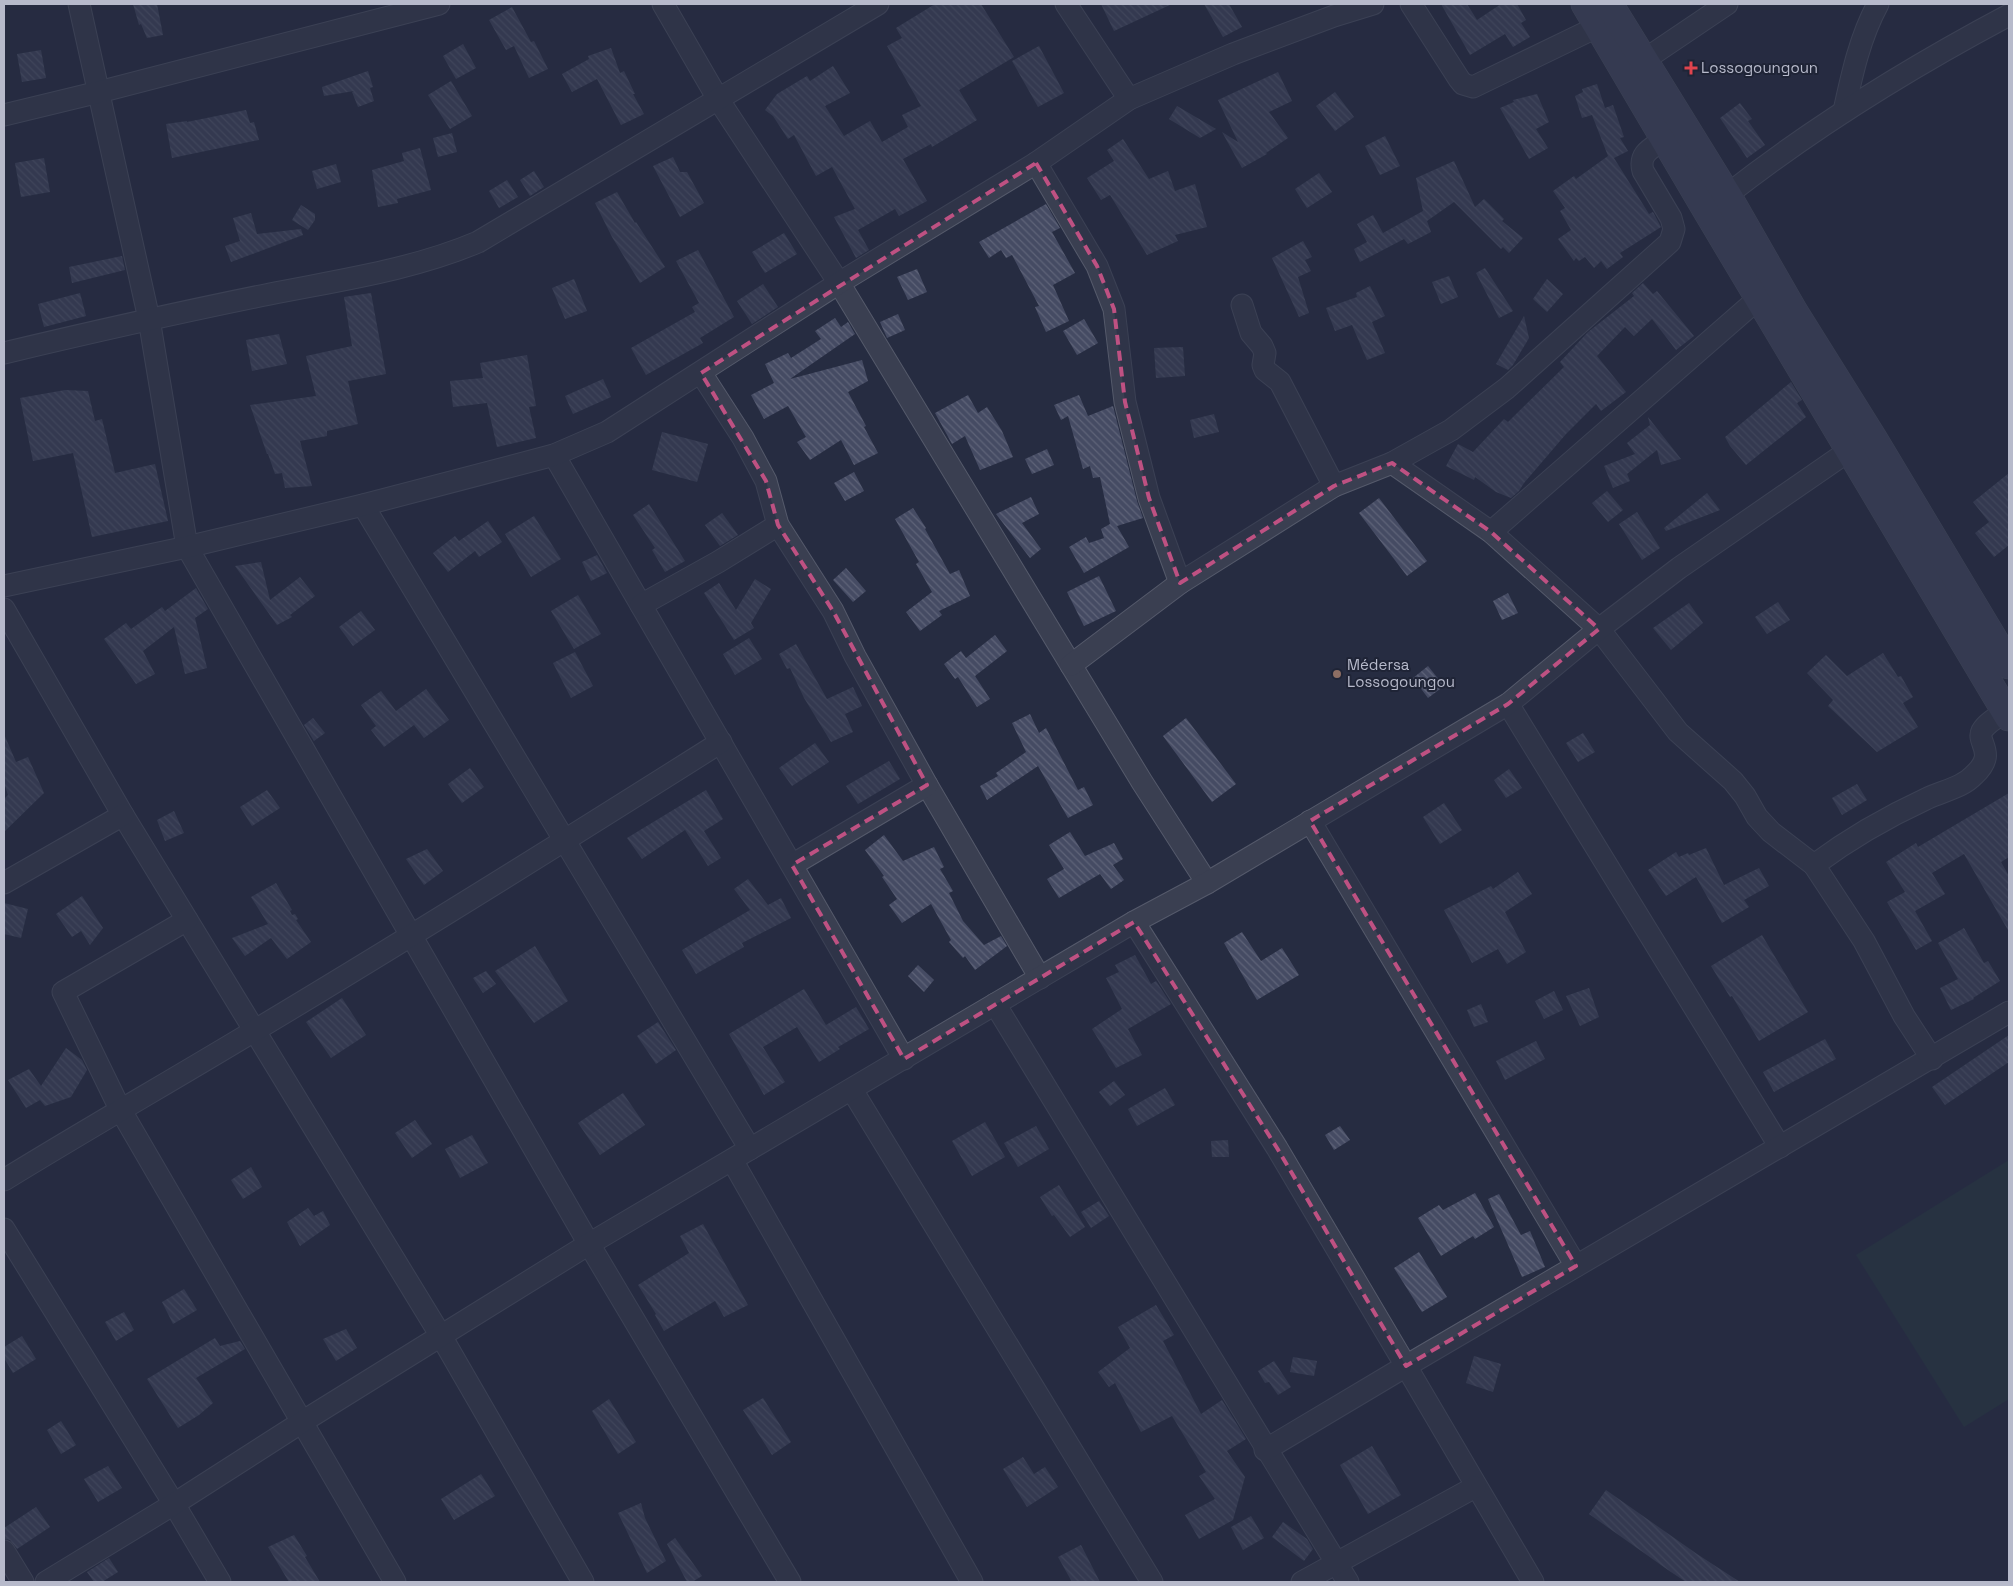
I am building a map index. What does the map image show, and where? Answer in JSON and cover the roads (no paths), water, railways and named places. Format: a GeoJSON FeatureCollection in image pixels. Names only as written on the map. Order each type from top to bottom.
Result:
{"type":"FeatureCollection","features":[{"type":"Feature","properties":{"kind":"main road"},"geometry":{"type":"LineString","coordinates":[[1598,11],[1727,195],[1771,296]]}},
{"type":"Feature","properties":{"kind":"main road"},"geometry":{"type":"LineString","coordinates":[[1634,63],[1665,139],[1771,296],[1862,445],[2009,665]]}},
{"type":"Feature","properties":{"kind":"main road"},"geometry":{"type":"LineString","coordinates":[[1862,445],[2008,714]]}},
{"type":"Feature","properties":{"kind":"street"},"geometry":{"type":"LineString","coordinates":[[79,4],[149,319],[187,547],[589,1244],[790,1582]]}},
{"type":"Feature","properties":{"kind":"street"},"geometry":{"type":"LineString","coordinates":[[4,115],[439,4]]}},
{"type":"Feature","properties":{"kind":"street"},"geometry":{"type":"LineString","coordinates":[[662,4],[718,99],[838,283],[1142,782],[1207,883]]}},
{"type":"Feature","properties":{"kind":"street"},"geometry":{"type":"LineString","coordinates":[[4,353],[149,319],[400,268],[447,255],[478,242],[878,4]]}},
{"type":"Feature","properties":{"kind":"street"},"geometry":{"type":"LineString","coordinates":[[1066,4],[1129,99]]}},
{"type":"Feature","properties":{"kind":"street"},"geometry":{"type":"LineString","coordinates":[[4,586],[187,547],[363,505],[554,455],[607,432],[838,283],[1036,163],[1129,99],[1233,54],[1334,16],[1373,4]]}},
{"type":"Feature","properties":{"kind":"street"},"geometry":{"type":"LineString","coordinates":[[1411,4],[1458,79],[1473,87],[1506,72],[1598,11]]}},
{"type":"Feature","properties":{"kind":"street"},"geometry":{"type":"LineString","coordinates":[[1634,63],[1727,4]]}},
{"type":"Feature","properties":{"kind":"street"},"geometry":{"type":"LineString","coordinates":[[1844,111],[1856,59],[1867,24],[1878,4]]}},
{"type":"Feature","properties":{"kind":"street"},"geometry":{"type":"LineString","coordinates":[[1727,195],[1770,161],[1844,111],[2009,15]]}},
{"type":"Feature","properties":{"kind":"street"},"geometry":{"type":"LineString","coordinates":[[1071,665],[1180,582],[1334,486],[1392,463],[1451,430],[1507,388],[1670,242],[1674,229],[1671,218],[1643,171],[1641,164],[1644,153],[1665,139]]}},
{"type":"Feature","properties":{"kind":"street"},"geometry":{"type":"LineString","coordinates":[[1036,163],[1097,266],[1114,309],[1125,402],[1149,498],[1180,582]]}},
{"type":"Feature","properties":{"kind":"street"},"geometry":{"type":"LineString","coordinates":[[1491,532],[1771,296]]}},
{"type":"Feature","properties":{"kind":"street"},"geometry":{"type":"LineString","coordinates":[[1242,305],[1252,333],[1265,353],[1263,365],[1265,370],[1280,382],[1334,486]]}},
{"type":"Feature","properties":{"kind":"street"},"geometry":{"type":"LineString","coordinates":[[701,373],[743,438],[766,481],[778,525],[833,611],[855,656],[927,785],[1040,978]]}},
{"type":"Feature","properties":{"kind":"street"},"geometry":{"type":"LineString","coordinates":[[46,1582],[589,1244],[1134,922],[1207,883],[1508,704],[1599,629],[1678,568],[1862,445]]}},
{"type":"Feature","properties":{"kind":"street"},"geometry":{"type":"LineString","coordinates":[[554,455],[904,1059]]}},
{"type":"Feature","properties":{"kind":"street"},"geometry":{"type":"LineString","coordinates":[[1392,463],[1491,532],[1599,629],[1678,732],[1733,781],[1745,796],[1757,817],[1771,832],[1814,864],[1864,941],[1904,1016],[1932,1058]]}},
{"type":"Feature","properties":{"kind":"street"},"geometry":{"type":"LineString","coordinates":[[363,505],[750,1149]]}},
{"type":"Feature","properties":{"kind":"street"},"geometry":{"type":"LineString","coordinates":[[641,605],[718,562],[778,525]]}},
{"type":"Feature","properties":{"kind":"street"},"geometry":{"type":"LineString","coordinates":[[4,609],[123,815],[440,1336],[583,1582]]}},
{"type":"Feature","properties":{"kind":"street"},"geometry":{"type":"LineString","coordinates":[[1508,704],[1780,1148]]}},
{"type":"Feature","properties":{"kind":"street"},"geometry":{"type":"LineString","coordinates":[[1814,864],[1847,840],[1926,799],[1966,783],[1986,760],[1986,750],[1981,732],[1991,721],[2008,714]]}},
{"type":"Feature","properties":{"kind":"street"},"geometry":{"type":"LineString","coordinates":[[4,1180],[120,1108],[254,1031],[721,742]]}},
{"type":"Feature","properties":{"kind":"street"},"geometry":{"type":"LineString","coordinates":[[792,865],[927,785]]}},
{"type":"Feature","properties":{"kind":"street"},"geometry":{"type":"LineString","coordinates":[[4,883],[123,815]]}},
{"type":"Feature","properties":{"kind":"street"},"geometry":{"type":"LineString","coordinates":[[1310,821],[1576,1266]]}},
{"type":"Feature","properties":{"kind":"street"},"geometry":{"type":"LineString","coordinates":[[187,920],[63,992],[120,1108],[395,1582]]}},
{"type":"Feature","properties":{"kind":"street"},"geometry":{"type":"LineString","coordinates":[[1134,922],[1277,1148],[1533,1582]]}},
{"type":"Feature","properties":{"kind":"street"},"geometry":{"type":"LineString","coordinates":[[995,1004],[1265,1450],[1348,1582]]}},
{"type":"Feature","properties":{"kind":"street"},"geometry":{"type":"LineString","coordinates":[[1265,1450],[2009,1012]]}},
{"type":"Feature","properties":{"kind":"street"},"geometry":{"type":"LineString","coordinates":[[852,1090],[1152,1582]]}},
{"type":"Feature","properties":{"kind":"street"},"geometry":{"type":"LineString","coordinates":[[732,1160],[972,1582]]}},
{"type":"Feature","properties":{"kind":"street"},"geometry":{"type":"LineString","coordinates":[[4,1229],[220,1582]]}},
{"type":"Feature","properties":{"kind":"street"},"geometry":{"type":"LineString","coordinates":[[1302,1582],[1476,1487]]}},
{"type":"Feature","properties":{"kind":"street"},"geometry":{"type":"LineString","coordinates":[[4,1551],[23,1582]]}},
{"type":"Feature","properties":{"kind":"place","name":"Lossogoungoun"},"geometry":{"type":"Point","coordinates":[1691,68]}},
{"type":"Feature","properties":{"kind":"place","name":"Médersa Lossogoungou"},"geometry":{"type":"Point","coordinates":[1337,674]}}]}
